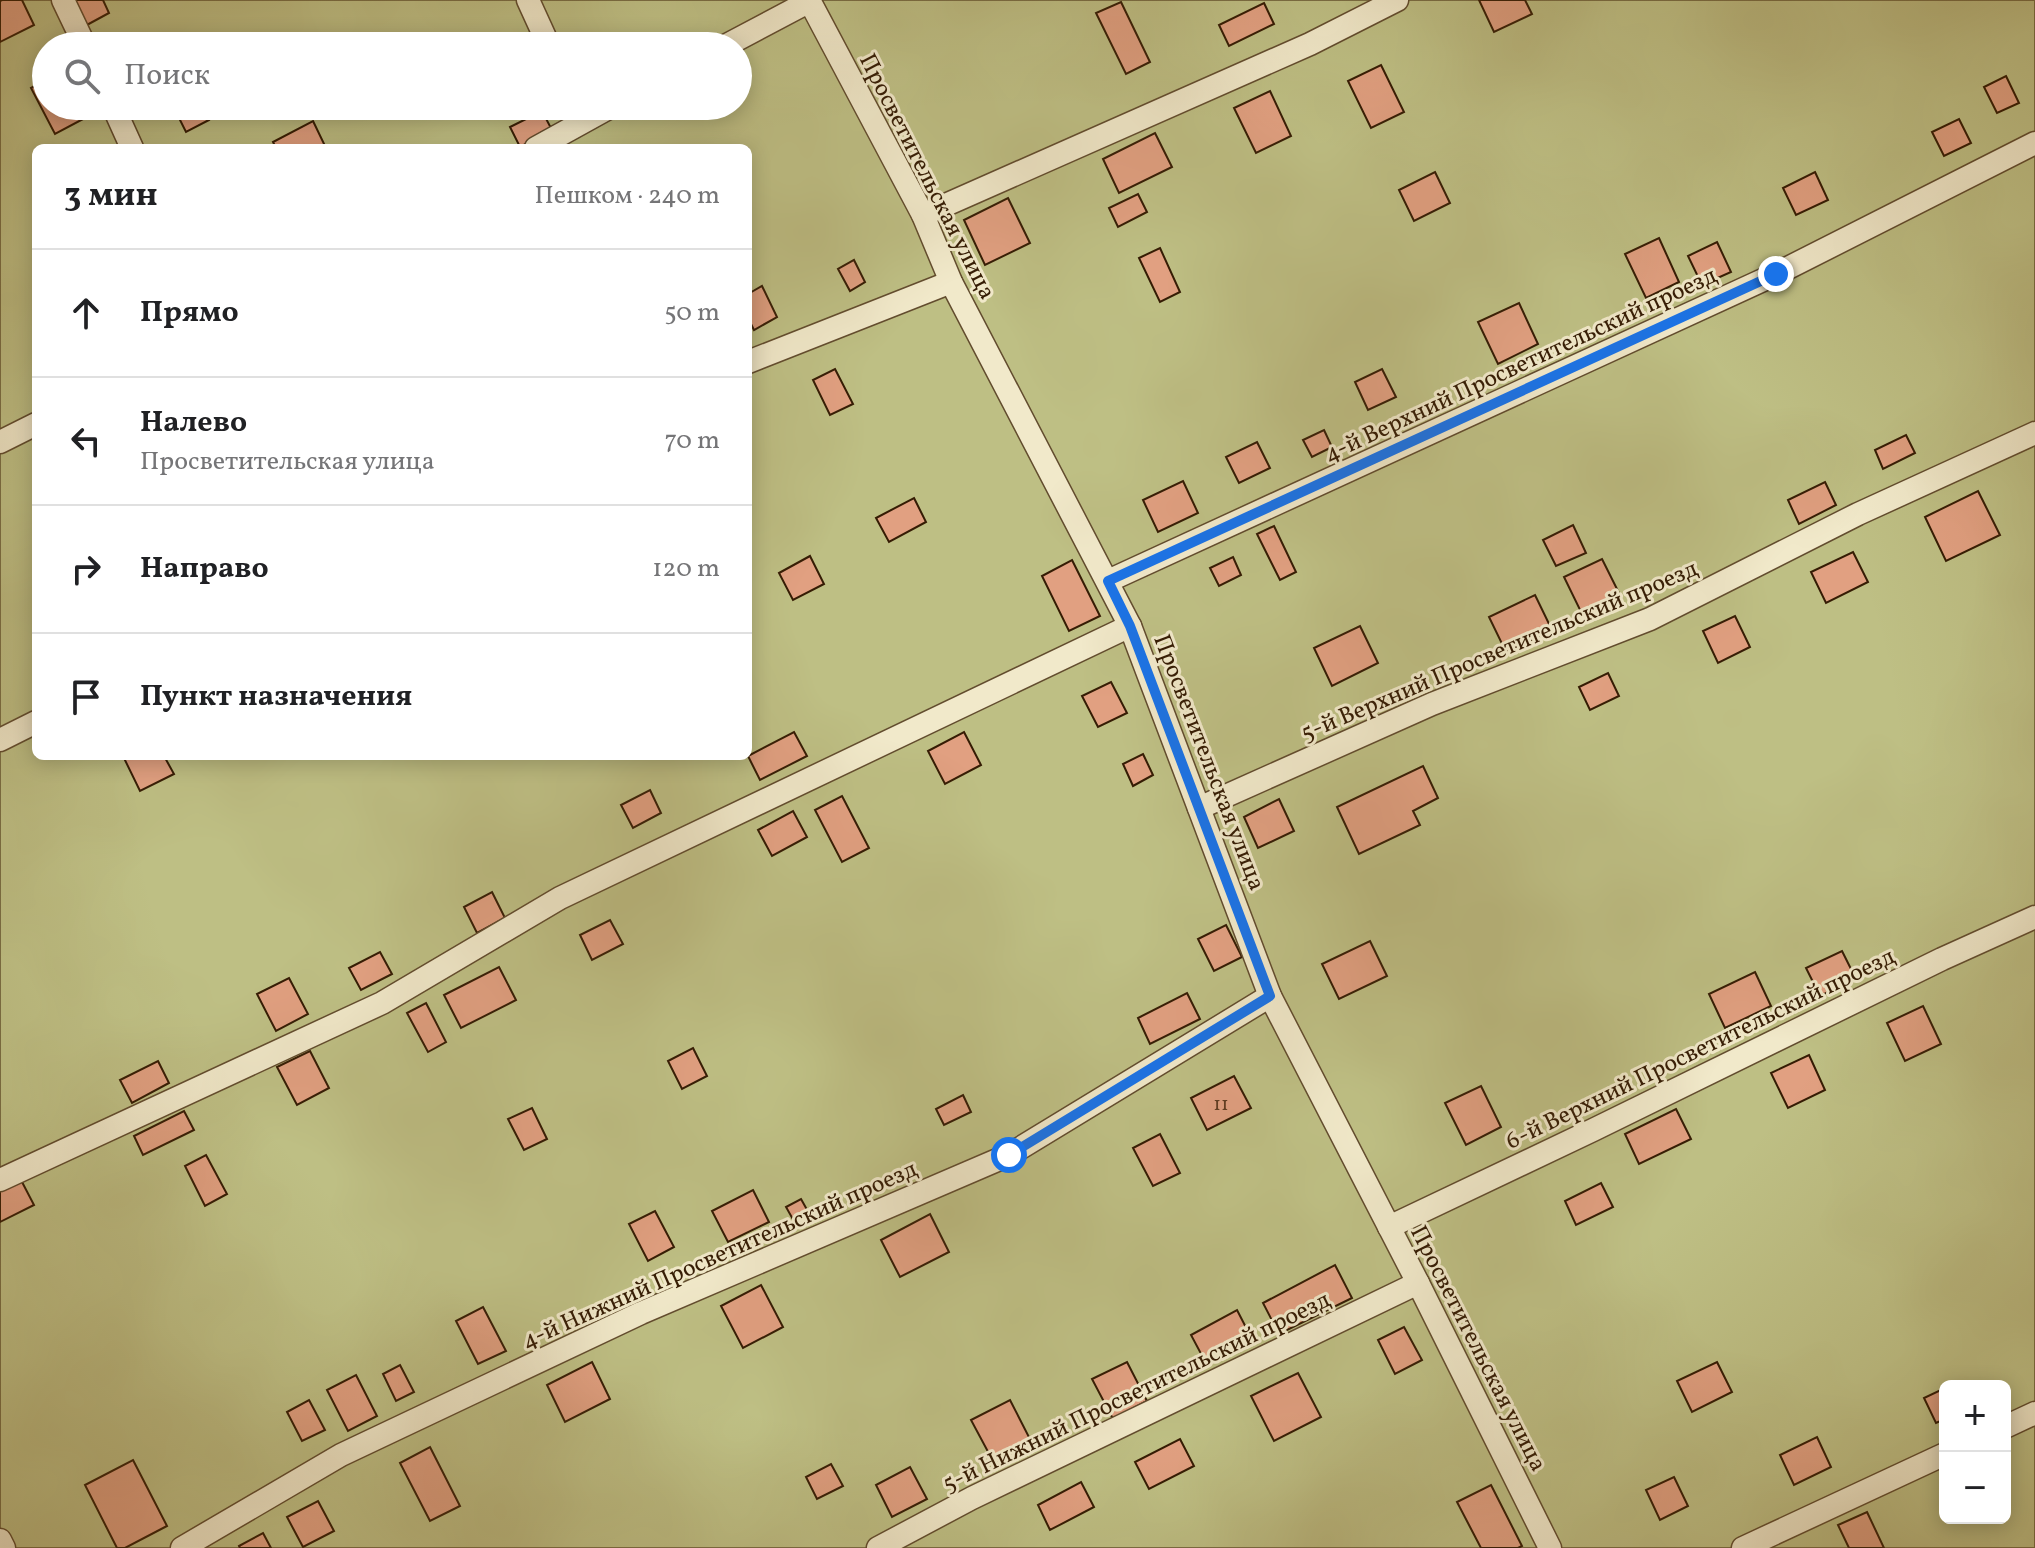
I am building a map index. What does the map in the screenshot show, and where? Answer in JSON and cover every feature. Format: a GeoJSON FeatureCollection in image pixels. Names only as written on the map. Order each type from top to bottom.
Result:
{"type":"FeatureCollection","features":[{"type":"Feature","properties":{"kind":"lane"},"geometry":{"type":"LineString","coordinates":[[63,0],[78,32]]}},
{"type":"Feature","properties":{"kind":"lane"},"geometry":{"type":"LineString","coordinates":[[528,0],[543,32]]}},
{"type":"Feature","properties":{"kind":"lane"},"geometry":{"type":"LineString","coordinates":[[751,32],[810,0]]}},
{"type":"Feature","properties":{"kind":"lane","name":"Просветительская улица"},"geometry":{"type":"LineString","coordinates":[[810,0],[923,215],[951,282],[1130,626],[1270,996],[1550,1548]]}},
{"type":"Feature","properties":{"kind":"lane"},"geometry":{"type":"LineString","coordinates":[[923,215],[1310,44],[1397,0]]}},
{"type":"Feature","properties":{"kind":"lane"},"geometry":{"type":"LineString","coordinates":[[119,120],[130,144]]}},
{"type":"Feature","properties":{"kind":"lane"},"geometry":{"type":"LineString","coordinates":[[541,144],[572,120]]}},
{"type":"Feature","properties":{"kind":"lane","name":"4-й Верхний Просветительский проезд"},"geometry":{"type":"LineString","coordinates":[[1108,581],[1776,274],[2035,143]]}},
{"type":"Feature","properties":{"kind":"lane"},"geometry":{"type":"LineString","coordinates":[[752,360],[951,282]]}},
{"type":"Feature","properties":{"kind":"lane"},"geometry":{"type":"LineString","coordinates":[[0,442],[32,426]]}},
{"type":"Feature","properties":{"kind":"lane","name":"5-й Верхний Просветительский проезд"},"geometry":{"type":"LineString","coordinates":[[1199,808],[1432,704],[1650,619],[1858,514],[2035,433]]}},
{"type":"Feature","properties":{"kind":"lane"},"geometry":{"type":"LineString","coordinates":[[0,1180],[382,1003],[560,898],[1130,626]]}},
{"type":"Feature","properties":{"kind":"lane"},"geometry":{"type":"LineString","coordinates":[[0,740],[32,724]]}},
{"type":"Feature","properties":{"kind":"lane","name":"6-й Верхний Просветительский проезд"},"geometry":{"type":"LineString","coordinates":[[1389,1227],[2035,917]]}},
{"type":"Feature","properties":{"kind":"lane","name":"4-й Нижний Просветительский проезд"},"geometry":{"type":"LineString","coordinates":[[182,1548],[341,1455],[655,1306],[1009,1155],[1270,996]]}},
{"type":"Feature","properties":{"kind":"lane","name":"5-й Нижний Просветительский проезд"},"geometry":{"type":"LineString","coordinates":[[878,1548],[972,1498],[1418,1283]]}},
{"type":"Feature","properties":{"kind":"lane"},"geometry":{"type":"LineString","coordinates":[[2011,1424],[2035,1413]]}},
{"type":"Feature","properties":{"kind":"lane"},"geometry":{"type":"LineString","coordinates":[[1743,1548],[1939,1457]]}},
{"type":"Feature","properties":{"kind":"lane"},"geometry":{"type":"LineString","coordinates":[[0,1540],[4,1548]]}},
{"type":"Feature","properties":{"kind":"green space"},"geometry":{"type":"Polygon","coordinates":[[[0,0],[2035,0],[2035,1548],[0,1548],[0,0]]]}},
{"type":"Feature","properties":{"kind":"building"},"geometry":{"type":"Polygon","coordinates":[[[22,0],[34,25],[0,42],[0,1],[22,0]]]}},
{"type":"Feature","properties":{"kind":"building"},"geometry":{"type":"Polygon","coordinates":[[[73,0],[103,0],[109,13],[85,26],[73,0]]]}},
{"type":"Feature","properties":{"kind":"building"},"geometry":{"type":"Polygon","coordinates":[[[1479,0],[1525,0],[1532,14],[1494,32],[1479,0]]]}},
{"type":"Feature","properties":{"kind":"building"},"geometry":{"type":"Polygon","coordinates":[[[1121,2],[1150,62],[1126,74],[1096,13],[1121,2]]]}},
{"type":"Feature","properties":{"kind":"building"},"geometry":{"type":"Polygon","coordinates":[[[1264,3],[1274,24],[1229,46],[1219,25],[1264,3]]]}},
{"type":"Feature","properties":{"kind":"building"},"geometry":{"type":"Polygon","coordinates":[[[1381,65],[1404,112],[1371,128],[1348,81],[1381,65]]]}},
{"type":"Feature","properties":{"kind":"building"},"geometry":{"type":"Polygon","coordinates":[[[2006,76],[2019,103],[1997,113],[1984,87],[2006,76]]]}},
{"type":"Feature","properties":{"kind":"building"},"geometry":{"type":"Polygon","coordinates":[[[1270,91],[1291,136],[1256,153],[1234,108],[1270,91]]]}},
{"type":"Feature","properties":{"kind":"building"},"geometry":{"type":"Polygon","coordinates":[[[1959,119],[1971,143],[1944,156],[1932,132],[1959,119]]]}},
{"type":"Feature","properties":{"kind":"building"},"geometry":{"type":"Polygon","coordinates":[[[48,120],[81,120],[55,134],[48,120]]]}},
{"type":"Feature","properties":{"kind":"building"},"geometry":{"type":"Polygon","coordinates":[[[180,120],[209,120],[186,132],[180,120]]]}},
{"type":"Feature","properties":{"kind":"building"},"geometry":{"type":"Polygon","coordinates":[[[524,120],[547,120],[552,130],[526,144],[518,144],[510,127],[524,120]]]}},
{"type":"Feature","properties":{"kind":"building"},"geometry":{"type":"Polygon","coordinates":[[[313,121],[324,144],[274,144],[313,121]]]}},
{"type":"Feature","properties":{"kind":"building"},"geometry":{"type":"Polygon","coordinates":[[[1155,133],[1172,167],[1119,193],[1103,159],[1155,133]]]}},
{"type":"Feature","properties":{"kind":"building"},"geometry":{"type":"Polygon","coordinates":[[[1435,172],[1450,203],[1414,221],[1399,190],[1435,172]]]}},
{"type":"Feature","properties":{"kind":"building"},"geometry":{"type":"Polygon","coordinates":[[[1815,172],[1828,200],[1796,215],[1783,188],[1815,172]]]}},
{"type":"Feature","properties":{"kind":"building"},"geometry":{"type":"Polygon","coordinates":[[[1138,194],[1147,212],[1118,227],[1109,208],[1138,194]]]}},
{"type":"Feature","properties":{"kind":"building"},"geometry":{"type":"Polygon","coordinates":[[[1008,198],[1030,243],[985,265],[964,220],[1008,198]]]}},
{"type":"Feature","properties":{"kind":"building"},"geometry":{"type":"Polygon","coordinates":[[[1659,238],[1679,282],[1646,298],[1625,254],[1659,238]]]}},
{"type":"Feature","properties":{"kind":"building"},"geometry":{"type":"Polygon","coordinates":[[[1717,242],[1731,272],[1702,285],[1688,256],[1717,242]]]}},
{"type":"Feature","properties":{"kind":"building"},"geometry":{"type":"Polygon","coordinates":[[[1160,248],[1180,292],[1160,302],[1139,258],[1160,248]]]}},
{"type":"Feature","properties":{"kind":"building"},"geometry":{"type":"Polygon","coordinates":[[[854,260],[865,282],[850,291],[838,269],[854,260]]]}},
{"type":"Feature","properties":{"kind":"building"},"geometry":{"type":"Polygon","coordinates":[[[762,286],[777,317],[754,330],[752,326],[752,292],[762,286]]]}},
{"type":"Feature","properties":{"kind":"building"},"geometry":{"type":"Polygon","coordinates":[[[1519,303],[1538,344],[1498,364],[1478,322],[1519,303]]]}},
{"type":"Feature","properties":{"kind":"building"},"geometry":{"type":"Polygon","coordinates":[[[835,369],[853,404],[830,415],[813,380],[835,369]]]}},
{"type":"Feature","properties":{"kind":"building"},"geometry":{"type":"Polygon","coordinates":[[[1382,369],[1396,397],[1368,410],[1355,382],[1382,369]]]}},
{"type":"Feature","properties":{"kind":"building"},"geometry":{"type":"Polygon","coordinates":[[[1324,430],[1332,447],[1312,457],[1303,440],[1324,430]]]}},
{"type":"Feature","properties":{"kind":"building"},"geometry":{"type":"Polygon","coordinates":[[[1906,435],[1915,453],[1883,469],[1875,450],[1906,435]]]}},
{"type":"Feature","properties":{"kind":"building"},"geometry":{"type":"Polygon","coordinates":[[[1257,442],[1270,468],[1239,483],[1226,457],[1257,442]]]}},
{"type":"Feature","properties":{"kind":"building"},"geometry":{"type":"Polygon","coordinates":[[[1183,481],[1198,513],[1158,532],[1143,500],[1183,481]]]}},
{"type":"Feature","properties":{"kind":"building"},"geometry":{"type":"Polygon","coordinates":[[[1825,482],[1836,505],[1799,524],[1788,500],[1825,482]]]}},
{"type":"Feature","properties":{"kind":"building"},"geometry":{"type":"Polygon","coordinates":[[[1978,491],[2000,535],[1946,561],[1925,517],[1978,491]]]}},
{"type":"Feature","properties":{"kind":"building"},"geometry":{"type":"Polygon","coordinates":[[[914,498],[926,522],[889,542],[876,518],[914,498]]]}},
{"type":"Feature","properties":{"kind":"building"},"geometry":{"type":"Polygon","coordinates":[[[1573,525],[1586,553],[1556,566],[1543,540],[1573,525]]]}},
{"type":"Feature","properties":{"kind":"building"},"geometry":{"type":"Polygon","coordinates":[[[1274,526],[1296,572],[1280,580],[1257,534],[1274,526]]]}},
{"type":"Feature","properties":{"kind":"building"},"geometry":{"type":"Polygon","coordinates":[[[1853,552],[1868,582],[1826,603],[1811,572],[1853,552]]]}},
{"type":"Feature","properties":{"kind":"building"},"geometry":{"type":"Polygon","coordinates":[[[810,556],[824,584],[793,600],[779,573],[810,556]]]}},
{"type":"Feature","properties":{"kind":"building"},"geometry":{"type":"Polygon","coordinates":[[[1233,557],[1241,575],[1219,586],[1210,568],[1233,557]]]}},
{"type":"Feature","properties":{"kind":"building"},"geometry":{"type":"Polygon","coordinates":[[[1602,559],[1621,597],[1583,616],[1564,577],[1602,559]]]}},
{"type":"Feature","properties":{"kind":"building"},"geometry":{"type":"Polygon","coordinates":[[[1072,560],[1100,616],[1069,631],[1042,576],[1072,560]]]}},
{"type":"Feature","properties":{"kind":"building"},"geometry":{"type":"Polygon","coordinates":[[[1535,595],[1552,630],[1506,652],[1489,617],[1535,595]]]}},
{"type":"Feature","properties":{"kind":"building"},"geometry":{"type":"Polygon","coordinates":[[[1735,616],[1750,647],[1718,663],[1703,631],[1735,616]]]}},
{"type":"Feature","properties":{"kind":"building"},"geometry":{"type":"Polygon","coordinates":[[[1360,626],[1378,663],[1332,686],[1314,648],[1360,626]]]}},
{"type":"Feature","properties":{"kind":"building"},"geometry":{"type":"Polygon","coordinates":[[[1608,673],[1619,696],[1590,710],[1579,687],[1608,673]]]}},
{"type":"Feature","properties":{"kind":"building"},"geometry":{"type":"Polygon","coordinates":[[[1111,682],[1127,713],[1098,727],[1082,696],[1111,682]]]}},
{"type":"Feature","properties":{"kind":"building"},"geometry":{"type":"Polygon","coordinates":[[[794,732],[807,756],[760,780],[750,760],[752,754],[794,732]]]}},
{"type":"Feature","properties":{"kind":"building"},"geometry":{"type":"Polygon","coordinates":[[[964,732],[981,765],[945,784],[928,751],[964,732]]]}},
{"type":"Feature","properties":{"kind":"building"},"geometry":{"type":"Polygon","coordinates":[[[1143,754],[1153,775],[1133,786],[1123,764],[1143,754]]]}},
{"type":"Feature","properties":{"kind":"building"},"geometry":{"type":"Polygon","coordinates":[[[125,760],[166,760],[174,774],[140,791],[125,760]]]}},
{"type":"Feature","properties":{"kind":"building"},"geometry":{"type":"Polygon","coordinates":[[[1423,766],[1438,798],[1413,811],[1420,825],[1359,854],[1337,807],[1423,766]]]}},
{"type":"Feature","properties":{"kind":"building"},"geometry":{"type":"Polygon","coordinates":[[[650,790],[661,813],[633,828],[621,805],[650,790]]]}},
{"type":"Feature","properties":{"kind":"building"},"geometry":{"type":"Polygon","coordinates":[[[842,796],[869,848],[842,862],[815,810],[842,796]]]}},
{"type":"Feature","properties":{"kind":"building"},"geometry":{"type":"Polygon","coordinates":[[[1279,799],[1294,831],[1258,848],[1244,817],[1279,799]]]}},
{"type":"Feature","properties":{"kind":"building"},"geometry":{"type":"Polygon","coordinates":[[[793,811],[807,837],[772,856],[758,830],[793,811]]]}},
{"type":"Feature","properties":{"kind":"building"},"geometry":{"type":"Polygon","coordinates":[[[492,892],[505,918],[477,933],[464,907],[492,892]]]}},
{"type":"Feature","properties":{"kind":"building"},"geometry":{"type":"Polygon","coordinates":[[[610,920],[623,944],[592,960],[580,935],[610,920]]]}},
{"type":"Feature","properties":{"kind":"building"},"geometry":{"type":"Polygon","coordinates":[[[1226,925],[1242,957],[1214,971],[1198,939],[1226,925]]]}},
{"type":"Feature","properties":{"kind":"building"},"geometry":{"type":"Polygon","coordinates":[[[1370,941],[1387,976],[1339,999],[1322,964],[1370,941]]]}},
{"type":"Feature","properties":{"kind":"building"},"geometry":{"type":"Polygon","coordinates":[[[1842,951],[1856,979],[1820,996],[1806,968],[1842,951]]]}},
{"type":"Feature","properties":{"kind":"building"},"geometry":{"type":"Polygon","coordinates":[[[380,952],[392,974],[361,990],[349,968],[380,952]]]}},
{"type":"Feature","properties":{"kind":"building"},"geometry":{"type":"Polygon","coordinates":[[[499,967],[516,1000],[461,1028],[444,995],[499,967]]]}},
{"type":"Feature","properties":{"kind":"building"},"geometry":{"type":"Polygon","coordinates":[[[1755,972],[1771,1006],[1725,1028],[1709,994],[1755,972]]]}},
{"type":"Feature","properties":{"kind":"building"},"geometry":{"type":"Polygon","coordinates":[[[289,978],[308,1014],[276,1031],[257,994],[289,978]]]}},
{"type":"Feature","properties":{"kind":"building"},"geometry":{"type":"Polygon","coordinates":[[[1187,993],[1200,1019],[1150,1044],[1138,1018],[1187,993]]]}},
{"type":"Feature","properties":{"kind":"building"},"geometry":{"type":"Polygon","coordinates":[[[426,1003],[446,1042],[428,1052],[407,1013],[426,1003]]]}},
{"type":"Feature","properties":{"kind":"building"},"geometry":{"type":"Polygon","coordinates":[[[1923,1006],[1941,1044],[1905,1061],[1887,1023],[1923,1006]]]}},
{"type":"Feature","properties":{"kind":"building"},"geometry":{"type":"Polygon","coordinates":[[[693,1048],[707,1076],[682,1089],[668,1061],[693,1048]]]}},
{"type":"Feature","properties":{"kind":"building"},"geometry":{"type":"Polygon","coordinates":[[[310,1051],[329,1088],[297,1105],[277,1067],[310,1051]]]}},
{"type":"Feature","properties":{"kind":"building"},"geometry":{"type":"Polygon","coordinates":[[[1809,1055],[1825,1090],[1788,1108],[1771,1073],[1809,1055]]]}},
{"type":"Feature","properties":{"kind":"building"},"geometry":{"type":"Polygon","coordinates":[[[158,1061],[169,1083],[132,1103],[120,1080],[158,1061]]]}},
{"type":"Feature","properties":{"kind":"building"},"geometry":{"type":"Polygon","coordinates":[[[1234,1076],[1251,1108],[1207,1130],[1191,1098],[1234,1076]]]}},
{"type":"Feature","properties":{"kind":"building"},"geometry":{"type":"Polygon","coordinates":[[[1481,1086],[1501,1127],[1466,1145],[1445,1103],[1481,1086]]]}},
{"type":"Feature","properties":{"kind":"building"},"geometry":{"type":"Polygon","coordinates":[[[963,1095],[971,1112],[944,1125],[936,1109],[963,1095]]]}},
{"type":"Feature","properties":{"kind":"building"},"geometry":{"type":"Polygon","coordinates":[[[532,1108],[547,1139],[524,1150],[508,1119],[532,1108]]]}},
{"type":"Feature","properties":{"kind":"building"},"geometry":{"type":"Polygon","coordinates":[[[1676,1109],[1691,1139],[1639,1164],[1625,1134],[1676,1109]]]}},
{"type":"Feature","properties":{"kind":"building"},"geometry":{"type":"Polygon","coordinates":[[[184,1111],[194,1130],[143,1155],[134,1136],[184,1111]]]}},
{"type":"Feature","properties":{"kind":"building"},"geometry":{"type":"Polygon","coordinates":[[[1160,1134],[1180,1173],[1153,1186],[1133,1148],[1160,1134]]]}},
{"type":"Feature","properties":{"kind":"building"},"geometry":{"type":"Polygon","coordinates":[[[206,1155],[227,1194],[205,1206],[185,1166],[206,1155]]]}},
{"type":"Feature","properties":{"kind":"building"},"geometry":{"type":"Polygon","coordinates":[[[21,1180],[34,1205],[0,1222],[0,1191],[21,1180]]]}},
{"type":"Feature","properties":{"kind":"building"},"geometry":{"type":"Polygon","coordinates":[[[1601,1183],[1613,1207],[1576,1225],[1565,1201],[1601,1183]]]}},
{"type":"Feature","properties":{"kind":"building"},"geometry":{"type":"Polygon","coordinates":[[[753,1190],[769,1222],[728,1242],[712,1211],[753,1190]]]}},
{"type":"Feature","properties":{"kind":"building"},"geometry":{"type":"Polygon","coordinates":[[[801,1199],[810,1215],[795,1223],[786,1207],[801,1199]]]}},
{"type":"Feature","properties":{"kind":"building"},"geometry":{"type":"Polygon","coordinates":[[[655,1211],[674,1247],[648,1261],[629,1224],[655,1211]]]}},
{"type":"Feature","properties":{"kind":"building"},"geometry":{"type":"Polygon","coordinates":[[[930,1214],[949,1252],[900,1277],[881,1240],[930,1214]]]}},
{"type":"Feature","properties":{"kind":"building"},"geometry":{"type":"Polygon","coordinates":[[[1335,1265],[1352,1298],[1279,1334],[1263,1303],[1335,1265]]]}},
{"type":"Feature","properties":{"kind":"building"},"geometry":{"type":"Polygon","coordinates":[[[761,1285],[783,1327],[743,1348],[721,1306],[761,1285]]]}},
{"type":"Feature","properties":{"kind":"building"},"geometry":{"type":"Polygon","coordinates":[[[483,1307],[506,1351],[478,1364],[456,1321],[483,1307]]]}},
{"type":"Feature","properties":{"kind":"building"},"geometry":{"type":"Polygon","coordinates":[[[1237,1310],[1253,1341],[1207,1365],[1191,1335],[1237,1310]]]}},
{"type":"Feature","properties":{"kind":"building"},"geometry":{"type":"Polygon","coordinates":[[[1404,1327],[1422,1360],[1395,1374],[1378,1340],[1404,1327]]]}},
{"type":"Feature","properties":{"kind":"building"},"geometry":{"type":"Polygon","coordinates":[[[592,1362],[610,1399],[565,1422],[547,1385],[592,1362]]]}},
{"type":"Feature","properties":{"kind":"building"},"geometry":{"type":"Polygon","coordinates":[[[1127,1362],[1147,1401],[1113,1419],[1092,1379],[1127,1362]]]}},
{"type":"Feature","properties":{"kind":"building"},"geometry":{"type":"Polygon","coordinates":[[[1717,1362],[1732,1392],[1692,1412],[1677,1381],[1717,1362]]]}},
{"type":"Feature","properties":{"kind":"building"},"geometry":{"type":"Polygon","coordinates":[[[400,1365],[414,1392],[396,1401],[383,1374],[400,1365]]]}},
{"type":"Feature","properties":{"kind":"building"},"geometry":{"type":"Polygon","coordinates":[[[1298,1373],[1321,1417],[1274,1441],[1251,1396],[1298,1373]]]}},
{"type":"Feature","properties":{"kind":"building"},"geometry":{"type":"Polygon","coordinates":[[[356,1375],[377,1416],[348,1431],[327,1390],[356,1375]]]}},
{"type":"Feature","properties":{"kind":"building"},"geometry":{"type":"Polygon","coordinates":[[[1939,1391],[1939,1422],[1936,1423],[1924,1398],[1939,1391]]]}},
{"type":"Feature","properties":{"kind":"building"},"geometry":{"type":"Polygon","coordinates":[[[309,1400],[325,1430],[302,1441],[287,1412],[309,1400]]]}},
{"type":"Feature","properties":{"kind":"building"},"geometry":{"type":"Polygon","coordinates":[[[1010,1400],[1032,1443],[994,1463],[971,1420],[1010,1400]]]}},
{"type":"Feature","properties":{"kind":"building"},"geometry":{"type":"Polygon","coordinates":[[[1817,1437],[1831,1467],[1794,1485],[1780,1455],[1817,1437]]]}},
{"type":"Feature","properties":{"kind":"building"},"geometry":{"type":"Polygon","coordinates":[[[1180,1439],[1194,1466],[1149,1489],[1135,1462],[1180,1439]]]}},
{"type":"Feature","properties":{"kind":"building"},"geometry":{"type":"Polygon","coordinates":[[[430,1447],[460,1506],[430,1521],[400,1463],[430,1447]]]}},
{"type":"Feature","properties":{"kind":"building"},"geometry":{"type":"Polygon","coordinates":[[[133,1460],[167,1526],[125,1548],[117,1548],[85,1485],[133,1460]]]}},
{"type":"Feature","properties":{"kind":"building"},"geometry":{"type":"Polygon","coordinates":[[[831,1464],[843,1486],[817,1499],[806,1477],[831,1464]]]}},
{"type":"Feature","properties":{"kind":"building"},"geometry":{"type":"Polygon","coordinates":[[[910,1467],[927,1499],[892,1517],[876,1485],[910,1467]]]}},
{"type":"Feature","properties":{"kind":"building"},"geometry":{"type":"Polygon","coordinates":[[[1674,1477],[1688,1506],[1660,1520],[1646,1490],[1674,1477]]]}},
{"type":"Feature","properties":{"kind":"building"},"geometry":{"type":"Polygon","coordinates":[[[1081,1482],[1094,1507],[1050,1530],[1038,1505],[1081,1482]]]}},
{"type":"Feature","properties":{"kind":"building"},"geometry":{"type":"Polygon","coordinates":[[[1491,1485],[1522,1546],[1518,1548],[1481,1548],[1457,1502],[1491,1485]]]}},
{"type":"Feature","properties":{"kind":"building"},"geometry":{"type":"Polygon","coordinates":[[[318,1501],[334,1531],[303,1547],[287,1517],[318,1501]]]}},
{"type":"Feature","properties":{"kind":"building"},"geometry":{"type":"Polygon","coordinates":[[[1867,1512],[1884,1548],[1849,1548],[1838,1525],[1867,1512]]]}},
{"type":"Feature","properties":{"kind":"building"},"geometry":{"type":"Polygon","coordinates":[[[263,1533],[271,1548],[240,1548],[239,1546],[263,1533]]]}},
{"type":"Feature","properties":{"kind":"route"},"geometry":{"type":"LineString","coordinates":[[1009,1155],[1270,996],[1130,626],[1108,581],[1776,274]]}}]}
